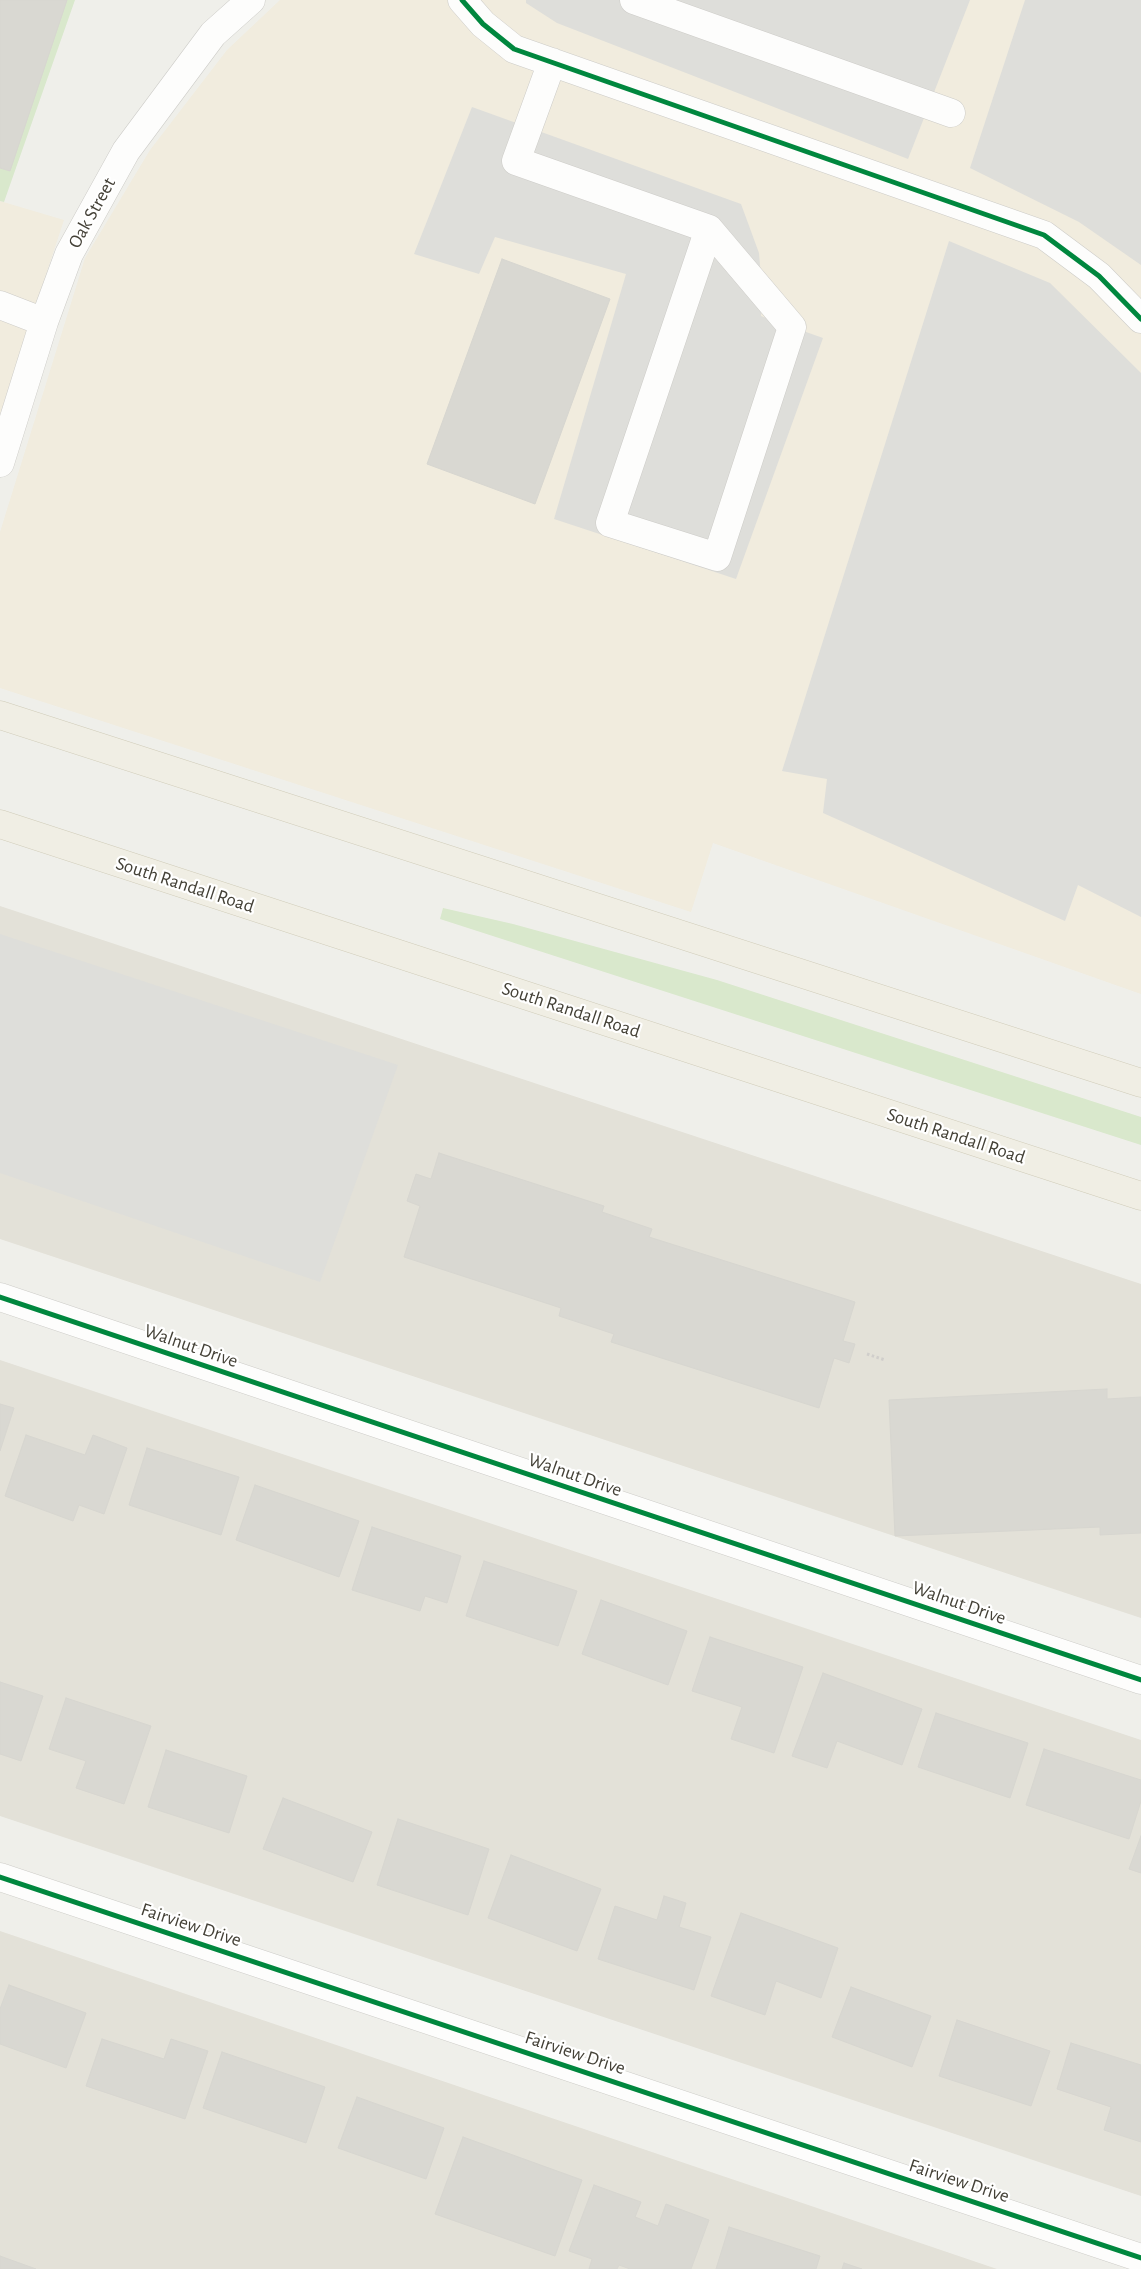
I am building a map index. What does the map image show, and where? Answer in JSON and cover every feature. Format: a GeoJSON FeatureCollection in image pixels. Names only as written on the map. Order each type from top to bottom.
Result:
{"type":"FeatureCollection","features":[{"type":"Feature","properties":{"kind":"main road"},"geometry":{"type":"LineString","coordinates":[[0,715],[1141,1083]]}},
{"type":"Feature","properties":{"kind":"main road","name":"South Randall Road"},"geometry":{"type":"LineString","coordinates":[[0,824],[1141,1196]]}},
{"type":"Feature","properties":{"kind":"street","name":"Oak Street"},"geometry":{"type":"LineString","coordinates":[[0,462],[44,322],[69,254],[126,151],[213,34],[251,0]]}},
{"type":"Feature","properties":{"kind":"street"},"geometry":{"type":"LineString","coordinates":[[462,0],[483,24],[514,49],[1044,235],[1099,276],[1141,319]]}},
{"type":"Feature","properties":{"kind":"street"},"geometry":{"type":"LineString","coordinates":[[634,0],[951,113]]}},
{"type":"Feature","properties":{"kind":"street"},"geometry":{"type":"LineString","coordinates":[[552,62],[516,161],[709,228],[792,327],[716,557],[610,523],[709,228]]}},
{"type":"Feature","properties":{"kind":"street"},"geometry":{"type":"LineString","coordinates":[[0,305],[44,322]]}},
{"type":"Feature","properties":{"kind":"street","name":"Walnut Drive"},"geometry":{"type":"LineString","coordinates":[[0,1297],[1141,1680]]}},
{"type":"Feature","properties":{"kind":"street","name":"Fairview Drive"},"geometry":{"type":"LineString","coordinates":[[0,1877],[1141,2258]]}},
{"type":"Feature","properties":{"kind":"path"},"geometry":{"type":"LineString","coordinates":[[867,1354],[885,1360]]}},
{"type":"Feature","properties":{"kind":"shaded area"},"geometry":{"type":"Polygon","coordinates":[[[280,0],[1141,0],[1141,994],[713,843],[691,912],[0,688],[0,532],[85,258],[150,150],[227,50],[280,0]]]}},
{"type":"Feature","properties":{"kind":"shaded area"},"geometry":{"type":"Polygon","coordinates":[[[526,0],[970,0],[908,159],[557,23],[526,3],[526,0]]]}},
{"type":"Feature","properties":{"kind":"shaded area"},"geometry":{"type":"Polygon","coordinates":[[[1025,0],[1141,0],[1141,265],[1079,222],[970,168],[1025,0]]]}},
{"type":"Feature","properties":{"kind":"shaded area"},"geometry":{"type":"Polygon","coordinates":[[[472,107],[741,204],[759,253],[763,301],[761,316],[823,338],[736,579],[554,519],[626,274],[495,237],[479,274],[414,254],[472,107]]]}},
{"type":"Feature","properties":{"kind":"shaded area"},"geometry":{"type":"Polygon","coordinates":[[[0,201],[64,220],[0,414],[0,201]]]}},
{"type":"Feature","properties":{"kind":"shaded area"},"geometry":{"type":"Polygon","coordinates":[[[949,241],[1050,283],[1141,373],[1141,917],[1078,885],[1065,921],[823,813],[827,779],[782,771],[949,241]]]}},
{"type":"Feature","properties":{"kind":"shaded area"},"geometry":{"type":"Polygon","coordinates":[[[0,906],[1141,1284],[1141,1618],[0,1239],[0,906]]]}},
{"type":"Feature","properties":{"kind":"shaded area"},"geometry":{"type":"Polygon","coordinates":[[[0,934],[398,1065],[320,1282],[0,1173],[0,934]]]}},
{"type":"Feature","properties":{"kind":"shaded area"},"geometry":{"type":"Polygon","coordinates":[[[0,1360],[1141,1740],[1141,2196],[0,1816],[0,1360]]]}},
{"type":"Feature","properties":{"kind":"shaded area"},"geometry":{"type":"Polygon","coordinates":[[[0,1931],[997,2269],[0,2269],[0,1931]]]}},
{"type":"Feature","properties":{"kind":"green space"},"geometry":{"type":"Polygon","coordinates":[[[0,0],[75,0],[4,202],[0,201],[0,0]]]}},
{"type":"Feature","properties":{"kind":"green space"},"geometry":{"type":"Polygon","coordinates":[[[443,908],[513,924],[717,980],[1141,1117],[1141,1145],[440,919],[443,908]]]}},
{"type":"Feature","properties":{"kind":"building"},"geometry":{"type":"Polygon","coordinates":[[[0,0],[67,0],[10,171],[0,168],[0,0]]]}},
{"type":"Feature","properties":{"kind":"building"},"geometry":{"type":"Polygon","coordinates":[[[502,259],[610,299],[535,504],[427,464],[502,259]]]}},
{"type":"Feature","properties":{"kind":"building"},"geometry":{"type":"Polygon","coordinates":[[[439,1153],[604,1206],[602,1212],[652,1229],[649,1237],[855,1302],[843,1341],[855,1344],[849,1363],[834,1358],[819,1408],[611,1342],[614,1334],[559,1316],[561,1308],[404,1257],[420,1206],[407,1201],[416,1174],[431,1179],[439,1153]]]}},
{"type":"Feature","properties":{"kind":"building"},"geometry":{"type":"Polygon","coordinates":[[[1107,1389],[1107,1399],[1141,1397],[1141,1533],[1100,1535],[1100,1527],[895,1536],[889,1400],[1107,1389]]]}},
{"type":"Feature","properties":{"kind":"building"},"geometry":{"type":"Polygon","coordinates":[[[0,1404],[14,1408],[0,1451],[0,1404]]]}},
{"type":"Feature","properties":{"kind":"building"},"geometry":{"type":"Polygon","coordinates":[[[26,1435],[85,1455],[93,1435],[127,1448],[104,1514],[79,1505],[73,1521],[5,1496],[26,1435]]]}},
{"type":"Feature","properties":{"kind":"building"},"geometry":{"type":"Polygon","coordinates":[[[147,1448],[239,1477],[221,1535],[129,1505],[147,1448]]]}},
{"type":"Feature","properties":{"kind":"building"},"geometry":{"type":"Polygon","coordinates":[[[255,1485],[359,1521],[339,1577],[236,1540],[255,1485]]]}},
{"type":"Feature","properties":{"kind":"building"},"geometry":{"type":"Polygon","coordinates":[[[372,1527],[461,1556],[447,1603],[425,1596],[420,1611],[352,1590],[372,1527]]]}},
{"type":"Feature","properties":{"kind":"building"},"geometry":{"type":"Polygon","coordinates":[[[484,1561],[577,1591],[558,1646],[466,1616],[484,1561]]]}},
{"type":"Feature","properties":{"kind":"building"},"geometry":{"type":"Polygon","coordinates":[[[601,1600],[687,1631],[668,1685],[582,1654],[601,1600]]]}},
{"type":"Feature","properties":{"kind":"building"},"geometry":{"type":"Polygon","coordinates":[[[710,1637],[803,1667],[774,1753],[731,1739],[742,1707],[692,1691],[710,1637]]]}},
{"type":"Feature","properties":{"kind":"building"},"geometry":{"type":"Polygon","coordinates":[[[823,1673],[922,1709],[902,1765],[837,1741],[827,1768],[792,1756],[823,1673]]]}},
{"type":"Feature","properties":{"kind":"building"},"geometry":{"type":"Polygon","coordinates":[[[0,1682],[43,1696],[21,1761],[0,1754],[0,1682]]]}},
{"type":"Feature","properties":{"kind":"building"},"geometry":{"type":"Polygon","coordinates":[[[66,1698],[151,1726],[124,1804],[76,1788],[86,1761],[49,1749],[66,1698]]]}},
{"type":"Feature","properties":{"kind":"building"},"geometry":{"type":"Polygon","coordinates":[[[936,1713],[1028,1743],[1010,1798],[918,1767],[936,1713]]]}},
{"type":"Feature","properties":{"kind":"building"},"geometry":{"type":"Polygon","coordinates":[[[1044,1749],[1141,1780],[1141,1801],[1129,1839],[1026,1805],[1044,1749]]]}},
{"type":"Feature","properties":{"kind":"building"},"geometry":{"type":"Polygon","coordinates":[[[166,1750],[247,1776],[229,1833],[148,1807],[166,1750]]]}},
{"type":"Feature","properties":{"kind":"building"},"geometry":{"type":"Polygon","coordinates":[[[283,1798],[372,1832],[353,1882],[263,1849],[283,1798]]]}},
{"type":"Feature","properties":{"kind":"building"},"geometry":{"type":"Polygon","coordinates":[[[398,1819],[489,1849],[468,1915],[377,1885],[398,1819]]]}},
{"type":"Feature","properties":{"kind":"building"},"geometry":{"type":"Polygon","coordinates":[[[1141,1836],[1141,1873],[1129,1869],[1141,1836]]]}},
{"type":"Feature","properties":{"kind":"building"},"geometry":{"type":"Polygon","coordinates":[[[511,1855],[601,1889],[577,1951],[488,1918],[511,1855]]]}},
{"type":"Feature","properties":{"kind":"building"},"geometry":{"type":"Polygon","coordinates":[[[664,1896],[686,1903],[679,1927],[711,1937],[694,1990],[598,1959],[615,1906],[657,1920],[664,1896]]]}},
{"type":"Feature","properties":{"kind":"building"},"geometry":{"type":"Polygon","coordinates":[[[741,1913],[838,1948],[821,1998],[776,1981],[765,2015],[711,1996],[741,1913]]]}},
{"type":"Feature","properties":{"kind":"building"},"geometry":{"type":"Polygon","coordinates":[[[9,1985],[86,2013],[66,2068],[0,2044],[0,2009],[9,1985]]]}},
{"type":"Feature","properties":{"kind":"building"},"geometry":{"type":"Polygon","coordinates":[[[851,1987],[931,2016],[912,2067],[832,2037],[851,1987]]]}},
{"type":"Feature","properties":{"kind":"building"},"geometry":{"type":"Polygon","coordinates":[[[957,2020],[1050,2051],[1031,2106],[939,2076],[957,2020]]]}},
{"type":"Feature","properties":{"kind":"building"},"geometry":{"type":"Polygon","coordinates":[[[102,2039],[164,2059],[171,2039],[208,2051],[185,2119],[86,2086],[102,2039]]]}},
{"type":"Feature","properties":{"kind":"building"},"geometry":{"type":"Polygon","coordinates":[[[1071,2043],[1141,2065],[1141,2142],[1104,2130],[1111,2107],[1057,2089],[1071,2043]]]}},
{"type":"Feature","properties":{"kind":"building"},"geometry":{"type":"Polygon","coordinates":[[[222,2052],[325,2087],[306,2143],[203,2108],[222,2052]]]}},
{"type":"Feature","properties":{"kind":"building"},"geometry":{"type":"Polygon","coordinates":[[[357,2097],[444,2128],[426,2179],[338,2148],[357,2097]]]}},
{"type":"Feature","properties":{"kind":"building"},"geometry":{"type":"Polygon","coordinates":[[[463,2137],[582,2180],[555,2256],[435,2214],[463,2137]]]}},
{"type":"Feature","properties":{"kind":"building"},"geometry":{"type":"Polygon","coordinates":[[[594,2185],[641,2202],[635,2217],[658,2226],[666,2204],[709,2220],[691,2269],[630,2269],[619,2265],[617,2269],[589,2269],[592,2259],[569,2251],[594,2185]]]}},
{"type":"Feature","properties":{"kind":"building"},"geometry":{"type":"Polygon","coordinates":[[[729,2227],[820,2256],[816,2269],[716,2269],[729,2227]]]}},
{"type":"Feature","properties":{"kind":"building"},"geometry":{"type":"Polygon","coordinates":[[[0,2256],[36,2269],[0,2269],[0,2256]]]}},
{"type":"Feature","properties":{"kind":"building"},"geometry":{"type":"Polygon","coordinates":[[[844,2263],[862,2269],[842,2269],[844,2263]]]}},
{"type":"Feature","properties":{"kind":"cycle path"},"geometry":{"type":"LineString","coordinates":[[462,0],[483,24],[514,49],[1044,235],[1099,276],[1141,319]]}},
{"type":"Feature","properties":{"kind":"cycle path"},"geometry":{"type":"LineString","coordinates":[[0,1297],[1141,1680]]}},
{"type":"Feature","properties":{"kind":"cycle path"},"geometry":{"type":"LineString","coordinates":[[0,1877],[1141,2258]]}}]}
